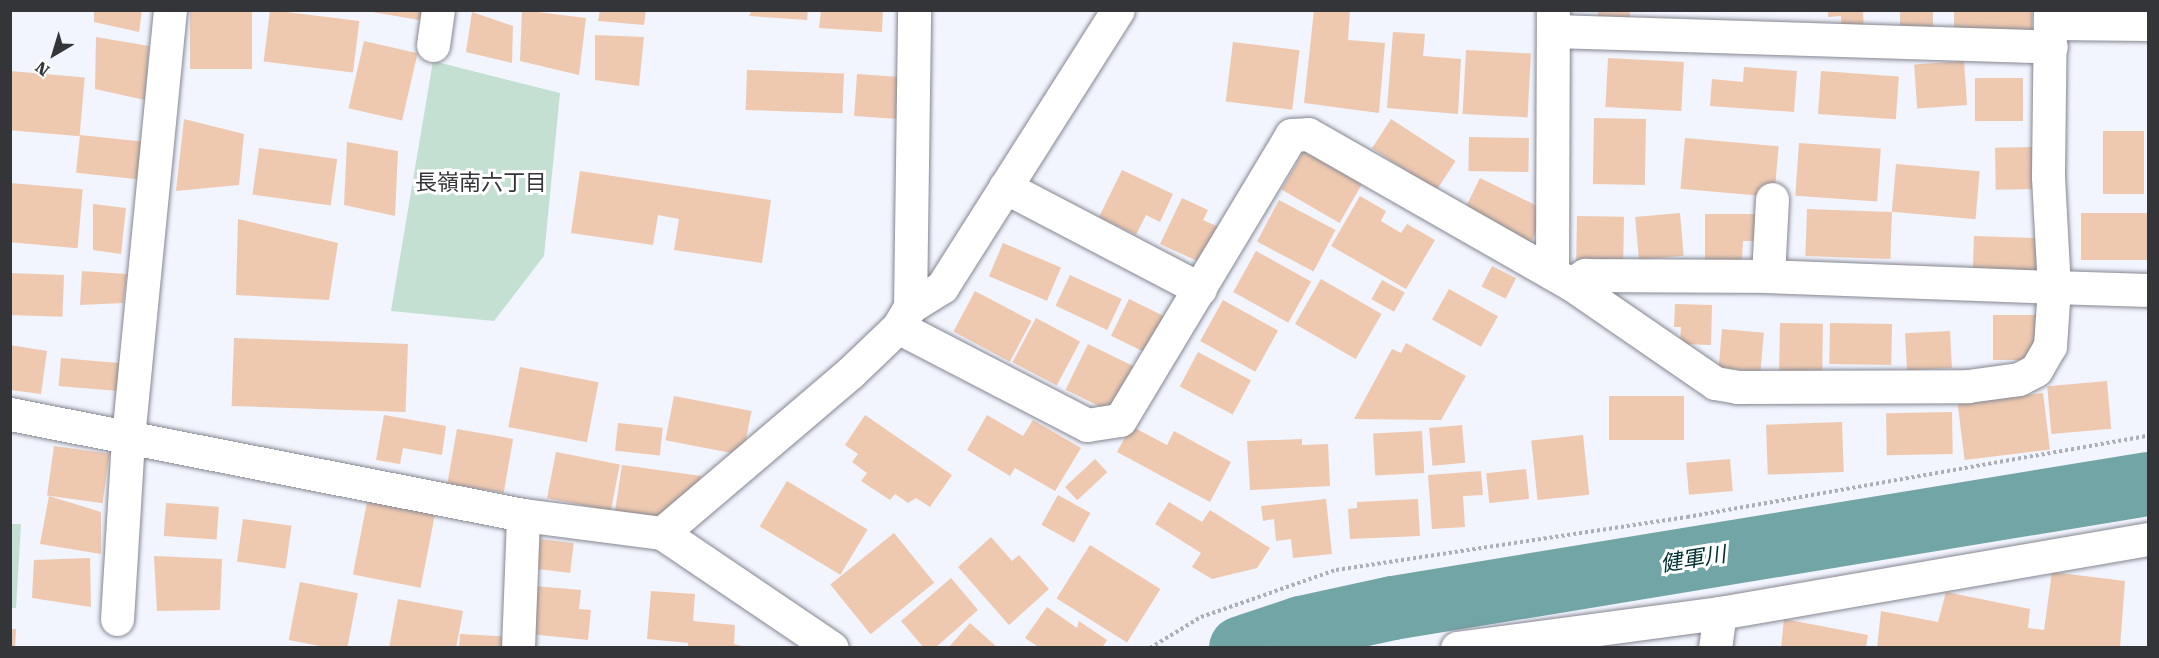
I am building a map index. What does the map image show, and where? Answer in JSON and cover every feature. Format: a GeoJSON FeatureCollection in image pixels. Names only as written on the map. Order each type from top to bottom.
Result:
{"type":"FeatureCollection","features":[{"type":"Feature","properties":{"kind":"street"},"geometry":{"type":"LineString","coordinates":[[117,619],[128,438],[170,10]]}},
{"type":"Feature","properties":{"kind":"street"},"geometry":{"type":"LineString","coordinates":[[433,45],[438,10]]}},
{"type":"Feature","properties":{"kind":"street"},"geometry":{"type":"LineString","coordinates":[[904,317],[914,10]]}},
{"type":"Feature","properties":{"kind":"street"},"geometry":{"type":"LineString","coordinates":[[662,533],[904,317],[942,287],[1118,10]]}},
{"type":"Feature","properties":{"kind":"street"},"geometry":{"type":"LineString","coordinates":[[1561,279],[1554,21],[2050,27],[2148,24]]}},
{"type":"Feature","properties":{"kind":"street"},"geometry":{"type":"LineString","coordinates":[[904,317],[1087,424],[1120,420],[1291,135],[1308,134],[1561,279],[1715,383],[1737,387],[1968,386],[2019,379],[2036,370],[2050,346],[2054,287],[2048,177],[2050,27]]}},
{"type":"Feature","properties":{"kind":"street"},"geometry":{"type":"LineString","coordinates":[[1005,187],[1200,289]]}},
{"type":"Feature","properties":{"kind":"street"},"geometry":{"type":"LineString","coordinates":[[1768,276],[1772,199]]}},
{"type":"Feature","properties":{"kind":"street"},"geometry":{"type":"LineString","coordinates":[[1561,279],[1585,275],[1768,276],[2148,290]]}},
{"type":"Feature","properties":{"kind":"street"},"geometry":{"type":"LineString","coordinates":[[10,414],[523,515],[662,533],[832,648]]}},
{"type":"Feature","properties":{"kind":"street"},"geometry":{"type":"LineString","coordinates":[[518,648],[523,515]]}},
{"type":"Feature","properties":{"kind":"street"},"geometry":{"type":"LineString","coordinates":[[1457,648],[1720,613],[2148,539]]}},
{"type":"Feature","properties":{"kind":"street"},"geometry":{"type":"LineString","coordinates":[[1715,648],[1720,613]]}},
{"type":"Feature","properties":{"kind":"path"},"geometry":{"type":"LineString","coordinates":[[1150,648],[1201,617],[1336,570],[1675,519],[2148,436]]}},
{"type":"Feature","properties":{"kind":"green space"},"geometry":{"type":"Polygon","coordinates":[[[433,61],[560,93],[544,256],[494,321],[391,311],[433,61]]]}},
{"type":"Feature","properties":{"kind":"green space"},"geometry":{"type":"Polygon","coordinates":[[[11,524],[21,524],[16,608],[11,608],[11,524]]]}},
{"type":"Feature","properties":{"kind":"building"},"geometry":{"type":"Polygon","coordinates":[[[94,10],[142,10],[139,32],[94,22],[94,10]]]}},
{"type":"Feature","properties":{"kind":"building"},"geometry":{"type":"Polygon","coordinates":[[[190,10],[252,10],[252,69],[190,69],[190,10]]]}},
{"type":"Feature","properties":{"kind":"building"},"geometry":{"type":"Polygon","coordinates":[[[270,10],[359,21],[353,73],[264,62],[270,10]]]}},
{"type":"Feature","properties":{"kind":"building"},"geometry":{"type":"Polygon","coordinates":[[[372,10],[425,10],[425,21],[372,12],[372,10]]]}},
{"type":"Feature","properties":{"kind":"building"},"geometry":{"type":"Polygon","coordinates":[[[522,10],[586,18],[579,75],[520,61],[522,10]]]}},
{"type":"Feature","properties":{"kind":"building"},"geometry":{"type":"Polygon","coordinates":[[[600,10],[646,10],[644,25],[598,21],[600,10]]]}},
{"type":"Feature","properties":{"kind":"building"},"geometry":{"type":"Polygon","coordinates":[[[752,10],[808,10],[807,20],[749,16],[752,10]]]}},
{"type":"Feature","properties":{"kind":"building"},"geometry":{"type":"Polygon","coordinates":[[[821,10],[883,10],[882,32],[819,28],[821,10]]]}},
{"type":"Feature","properties":{"kind":"building"},"geometry":{"type":"Polygon","coordinates":[[[1314,10],[1350,10],[1348,40],[1385,43],[1379,113],[1304,103],[1314,10]]]}},
{"type":"Feature","properties":{"kind":"building"},"geometry":{"type":"Polygon","coordinates":[[[1598,10],[1630,10],[1630,23],[1598,21],[1598,10]]]}},
{"type":"Feature","properties":{"kind":"building"},"geometry":{"type":"Polygon","coordinates":[[[1828,10],[1863,10],[1864,36],[1842,37],[1841,16],[1828,17],[1828,10]]]}},
{"type":"Feature","properties":{"kind":"building"},"geometry":{"type":"Polygon","coordinates":[[[1900,10],[1933,10],[1933,33],[1900,33],[1900,10]]]}},
{"type":"Feature","properties":{"kind":"building"},"geometry":{"type":"Polygon","coordinates":[[[1954,10],[2032,10],[2032,33],[1954,33],[1954,10]]]}},
{"type":"Feature","properties":{"kind":"building"},"geometry":{"type":"Polygon","coordinates":[[[472,12],[513,26],[512,63],[466,52],[472,12]]]}},
{"type":"Feature","properties":{"kind":"building"},"geometry":{"type":"Polygon","coordinates":[[[1393,32],[1425,34],[1423,56],[1461,59],[1458,114],[1387,108],[1393,32]]]}},
{"type":"Feature","properties":{"kind":"building"},"geometry":{"type":"Polygon","coordinates":[[[595,35],[644,37],[639,86],[595,80],[595,35]]]}},
{"type":"Feature","properties":{"kind":"building"},"geometry":{"type":"Polygon","coordinates":[[[96,37],[149,46],[145,100],[95,89],[96,37]]]}},
{"type":"Feature","properties":{"kind":"building"},"geometry":{"type":"Polygon","coordinates":[[[364,41],[418,53],[402,121],[348,108],[364,41]]]}},
{"type":"Feature","properties":{"kind":"building"},"geometry":{"type":"Polygon","coordinates":[[[1233,42],[1300,50],[1292,110],[1226,102],[1233,42]]]}},
{"type":"Feature","properties":{"kind":"building"},"geometry":{"type":"Polygon","coordinates":[[[1466,50],[1531,53],[1528,117],[1463,114],[1466,50]]]}},
{"type":"Feature","properties":{"kind":"building"},"geometry":{"type":"Polygon","coordinates":[[[1608,58],[1684,62],[1681,111],[1605,107],[1608,58]]]}},
{"type":"Feature","properties":{"kind":"building"},"geometry":{"type":"Polygon","coordinates":[[[1964,61],[1967,105],[1917,108],[1914,64],[1964,61]]]}},
{"type":"Feature","properties":{"kind":"building"},"geometry":{"type":"Polygon","coordinates":[[[1744,67],[1797,71],[1794,112],[1710,106],[1712,79],[1743,82],[1744,67]]]}},
{"type":"Feature","properties":{"kind":"building"},"geometry":{"type":"Polygon","coordinates":[[[747,70],[844,73],[843,113],[746,110],[747,70]]]}},
{"type":"Feature","properties":{"kind":"building"},"geometry":{"type":"Polygon","coordinates":[[[10,71],[85,78],[80,136],[10,130],[10,71]]]}},
{"type":"Feature","properties":{"kind":"building"},"geometry":{"type":"Polygon","coordinates":[[[1821,71],[1899,76],[1896,119],[1818,114],[1821,71]]]}},
{"type":"Feature","properties":{"kind":"building"},"geometry":{"type":"Polygon","coordinates":[[[857,74],[906,77],[903,119],[854,116],[857,74]]]}},
{"type":"Feature","properties":{"kind":"building"},"geometry":{"type":"Polygon","coordinates":[[[1975,78],[2023,78],[2023,121],[1975,121],[1975,78]]]}},
{"type":"Feature","properties":{"kind":"building"},"geometry":{"type":"Polygon","coordinates":[[[1594,118],[1646,119],[1645,185],[1593,184],[1594,118]]]}},
{"type":"Feature","properties":{"kind":"building"},"geometry":{"type":"Polygon","coordinates":[[[184,119],[244,134],[239,185],[176,191],[184,119]]]}},
{"type":"Feature","properties":{"kind":"building"},"geometry":{"type":"Polygon","coordinates":[[[1391,119],[1456,161],[1437,190],[1372,148],[1391,119]]]}},
{"type":"Feature","properties":{"kind":"building"},"geometry":{"type":"Polygon","coordinates":[[[2103,131],[2144,131],[2144,194],[2103,194],[2103,131]]]}},
{"type":"Feature","properties":{"kind":"building"},"geometry":{"type":"Polygon","coordinates":[[[80,135],[147,142],[143,180],[76,173],[80,135]]]}},
{"type":"Feature","properties":{"kind":"building"},"geometry":{"type":"Polygon","coordinates":[[[1469,137],[1529,138],[1528,172],[1468,171],[1469,137]]]}},
{"type":"Feature","properties":{"kind":"building"},"geometry":{"type":"Polygon","coordinates":[[[1685,138],[1779,146],[1774,197],[1681,189],[1685,138]]]}},
{"type":"Feature","properties":{"kind":"building"},"geometry":{"type":"Polygon","coordinates":[[[347,142],[398,151],[395,216],[344,205],[347,142]]]}},
{"type":"Feature","properties":{"kind":"building"},"geometry":{"type":"Polygon","coordinates":[[[1799,143],[1881,149],[1877,202],[1795,196],[1799,143]]]}},
{"type":"Feature","properties":{"kind":"building"},"geometry":{"type":"Polygon","coordinates":[[[1306,147],[1364,180],[1340,223],[1282,189],[1306,147]]]}},
{"type":"Feature","properties":{"kind":"building"},"geometry":{"type":"Polygon","coordinates":[[[2037,147],[2038,189],[1996,190],[1995,148],[2037,147]]]}},
{"type":"Feature","properties":{"kind":"building"},"geometry":{"type":"Polygon","coordinates":[[[259,148],[337,159],[331,206],[252,195],[259,148]]]}},
{"type":"Feature","properties":{"kind":"building"},"geometry":{"type":"Polygon","coordinates":[[[1896,164],[1980,171],[1975,219],[1892,212],[1896,164]]]}},
{"type":"Feature","properties":{"kind":"building"},"geometry":{"type":"Polygon","coordinates":[[[1122,170],[1173,194],[1160,222],[1146,215],[1136,235],[1099,217],[1122,170]]]}},
{"type":"Feature","properties":{"kind":"building"},"geometry":{"type":"Polygon","coordinates":[[[580,171],[771,200],[762,263],[674,250],[679,219],[658,215],[653,245],[571,233],[580,171]]]}},
{"type":"Feature","properties":{"kind":"building"},"geometry":{"type":"Polygon","coordinates":[[[1480,178],[1547,210],[1529,245],[1463,213],[1480,178]]]}},
{"type":"Feature","properties":{"kind":"building"},"geometry":{"type":"Polygon","coordinates":[[[10,183],[83,189],[78,248],[10,242],[10,183]]]}},
{"type":"Feature","properties":{"kind":"building"},"geometry":{"type":"Polygon","coordinates":[[[1360,196],[1386,211],[1381,221],[1401,233],[1407,224],[1435,240],[1406,289],[1331,246],[1360,196]]]}},
{"type":"Feature","properties":{"kind":"building"},"geometry":{"type":"Polygon","coordinates":[[[1182,198],[1208,210],[1203,220],[1223,229],[1206,265],[1160,244],[1182,198]]]}},
{"type":"Feature","properties":{"kind":"building"},"geometry":{"type":"Polygon","coordinates":[[[1279,200],[1336,230],[1313,272],[1257,241],[1279,200]]]}},
{"type":"Feature","properties":{"kind":"building"},"geometry":{"type":"Polygon","coordinates":[[[93,204],[126,208],[121,254],[93,250],[93,204]]]}},
{"type":"Feature","properties":{"kind":"building"},"geometry":{"type":"Polygon","coordinates":[[[1807,209],[1892,212],[1890,259],[1805,256],[1807,209]]]}},
{"type":"Feature","properties":{"kind":"building"},"geometry":{"type":"Polygon","coordinates":[[[1680,213],[1684,256],[1639,260],[1635,217],[1680,213]]]}},
{"type":"Feature","properties":{"kind":"building"},"geometry":{"type":"Polygon","coordinates":[[[2081,213],[2147,213],[2147,260],[2081,260],[2081,213]]]}},
{"type":"Feature","properties":{"kind":"building"},"geometry":{"type":"Polygon","coordinates":[[[1705,214],[1762,214],[1762,241],[1743,241],[1742,260],[1705,260],[1705,214]]]}},
{"type":"Feature","properties":{"kind":"building"},"geometry":{"type":"Polygon","coordinates":[[[1577,216],[1624,217],[1623,261],[1576,260],[1577,216]]]}},
{"type":"Feature","properties":{"kind":"building"},"geometry":{"type":"Polygon","coordinates":[[[238,219],[338,243],[329,300],[236,295],[238,219]]]}},
{"type":"Feature","properties":{"kind":"building"},"geometry":{"type":"Polygon","coordinates":[[[1974,236],[2040,238],[2039,274],[1973,272],[1974,236]]]}},
{"type":"Feature","properties":{"kind":"building"},"geometry":{"type":"Polygon","coordinates":[[[1003,243],[1061,268],[1047,301],[989,276],[1003,243]]]}},
{"type":"Feature","properties":{"kind":"building"},"geometry":{"type":"Polygon","coordinates":[[[1256,251],[1311,282],[1288,323],[1233,292],[1256,251]]]}},
{"type":"Feature","properties":{"kind":"building"},"geometry":{"type":"Polygon","coordinates":[[[1492,266],[1516,278],[1506,299],[1482,286],[1492,266]]]}},
{"type":"Feature","properties":{"kind":"building"},"geometry":{"type":"Polygon","coordinates":[[[82,271],[127,274],[123,303],[80,305],[82,271]]]}},
{"type":"Feature","properties":{"kind":"building"},"geometry":{"type":"Polygon","coordinates":[[[10,273],[64,275],[63,317],[10,315],[10,273]]]}},
{"type":"Feature","properties":{"kind":"building"},"geometry":{"type":"Polygon","coordinates":[[[1070,275],[1122,299],[1107,330],[1056,306],[1070,275]]]}},
{"type":"Feature","properties":{"kind":"building"},"geometry":{"type":"Polygon","coordinates":[[[1321,279],[1382,314],[1356,359],[1295,324],[1321,279]]]}},
{"type":"Feature","properties":{"kind":"building"},"geometry":{"type":"Polygon","coordinates":[[[1382,280],[1405,293],[1394,312],[1371,299],[1382,280]]]}},
{"type":"Feature","properties":{"kind":"building"},"geometry":{"type":"Polygon","coordinates":[[[1449,289],[1498,316],[1481,347],[1432,320],[1449,289]]]}},
{"type":"Feature","properties":{"kind":"building"},"geometry":{"type":"Polygon","coordinates":[[[975,291],[1032,321],[1010,362],[953,332],[975,291]]]}},
{"type":"Feature","properties":{"kind":"building"},"geometry":{"type":"Polygon","coordinates":[[[1129,299],[1174,321],[1156,358],[1111,336],[1129,299]]]}},
{"type":"Feature","properties":{"kind":"building"},"geometry":{"type":"Polygon","coordinates":[[[1223,300],[1278,331],[1255,372],[1200,341],[1223,300]]]}},
{"type":"Feature","properties":{"kind":"building"},"geometry":{"type":"Polygon","coordinates":[[[1675,304],[1712,305],[1711,345],[1680,344],[1681,327],[1674,327],[1675,304]]]}},
{"type":"Feature","properties":{"kind":"building"},"geometry":{"type":"Polygon","coordinates":[[[1993,315],[2038,315],[2038,360],[1993,360],[1993,315]]]}},
{"type":"Feature","properties":{"kind":"building"},"geometry":{"type":"Polygon","coordinates":[[[1036,318],[1080,341],[1057,386],[1013,362],[1036,318]]]}},
{"type":"Feature","properties":{"kind":"building"},"geometry":{"type":"Polygon","coordinates":[[[1780,323],[1823,324],[1822,374],[1779,373],[1780,323]]]}},
{"type":"Feature","properties":{"kind":"building"},"geometry":{"type":"Polygon","coordinates":[[[1830,323],[1892,324],[1891,365],[1829,364],[1830,323]]]}},
{"type":"Feature","properties":{"kind":"building"},"geometry":{"type":"Polygon","coordinates":[[[1722,329],[1764,333],[1760,372],[1719,368],[1722,329]]]}},
{"type":"Feature","properties":{"kind":"building"},"geometry":{"type":"Polygon","coordinates":[[[1950,331],[1952,368],[1907,370],[1905,333],[1950,331]]]}},
{"type":"Feature","properties":{"kind":"building"},"geometry":{"type":"Polygon","coordinates":[[[234,338],[408,344],[406,412],[232,406],[234,338]]]}},
{"type":"Feature","properties":{"kind":"building"},"geometry":{"type":"Polygon","coordinates":[[[1406,343],[1466,376],[1441,420],[1354,419],[1392,349],[1401,353],[1406,343]]]}},
{"type":"Feature","properties":{"kind":"building"},"geometry":{"type":"Polygon","coordinates":[[[1088,344],[1136,367],[1113,413],[1066,390],[1088,344]]]}},
{"type":"Feature","properties":{"kind":"building"},"geometry":{"type":"Polygon","coordinates":[[[10,345],[47,351],[41,394],[10,390],[10,345]]]}},
{"type":"Feature","properties":{"kind":"building"},"geometry":{"type":"Polygon","coordinates":[[[1198,352],[1251,380],[1233,415],[1180,386],[1198,352]]]}},
{"type":"Feature","properties":{"kind":"building"},"geometry":{"type":"Polygon","coordinates":[[[61,358],[121,363],[118,391],[59,386],[61,358]]]}},
{"type":"Feature","properties":{"kind":"building"},"geometry":{"type":"Polygon","coordinates":[[[520,367],[599,382],[587,442],[508,427],[520,367]]]}},
{"type":"Feature","properties":{"kind":"building"},"geometry":{"type":"Polygon","coordinates":[[[2107,381],[2111,429],[2051,434],[2047,386],[2107,381]]]}},
{"type":"Feature","properties":{"kind":"building"},"geometry":{"type":"Polygon","coordinates":[[[2043,393],[2050,450],[1965,460],[1958,403],[2043,393]]]}},
{"type":"Feature","properties":{"kind":"building"},"geometry":{"type":"Polygon","coordinates":[[[674,396],[752,411],[743,455],[665,440],[674,396]]]}},
{"type":"Feature","properties":{"kind":"building"},"geometry":{"type":"Polygon","coordinates":[[[1609,396],[1684,396],[1684,440],[1609,440],[1609,396]]]}},
{"type":"Feature","properties":{"kind":"building"},"geometry":{"type":"Polygon","coordinates":[[[1952,412],[1953,454],[1887,455],[1886,413],[1952,412]]]}},
{"type":"Feature","properties":{"kind":"building"},"geometry":{"type":"Polygon","coordinates":[[[384,415],[446,426],[442,455],[403,448],[400,464],[376,460],[384,415]]]}},
{"type":"Feature","properties":{"kind":"building"},"geometry":{"type":"Polygon","coordinates":[[[865,415],[952,475],[930,507],[916,498],[908,503],[895,494],[890,500],[861,481],[867,473],[852,462],[858,454],[845,445],[865,415]]]}},
{"type":"Feature","properties":{"kind":"building"},"geometry":{"type":"Polygon","coordinates":[[[987,415],[1023,436],[1033,420],[1081,448],[1055,491],[1015,468],[1010,476],[967,450],[987,415]]]}},
{"type":"Feature","properties":{"kind":"building"},"geometry":{"type":"Polygon","coordinates":[[[1842,422],[1844,472],[1768,475],[1766,425],[1842,422]]]}},
{"type":"Feature","properties":{"kind":"building"},"geometry":{"type":"Polygon","coordinates":[[[618,423],[663,428],[660,456],[615,451],[618,423]]]}},
{"type":"Feature","properties":{"kind":"building"},"geometry":{"type":"Polygon","coordinates":[[[1462,425],[1465,463],[1432,466],[1429,428],[1462,425]]]}},
{"type":"Feature","properties":{"kind":"building"},"geometry":{"type":"Polygon","coordinates":[[[1131,426],[1167,445],[1174,431],[1231,462],[1210,502],[1117,452],[1131,426]]]}},
{"type":"Feature","properties":{"kind":"building"},"geometry":{"type":"Polygon","coordinates":[[[457,429],[513,439],[504,493],[447,483],[457,429]]]}},
{"type":"Feature","properties":{"kind":"building"},"geometry":{"type":"Polygon","coordinates":[[[1422,431],[1424,473],[1375,476],[1373,434],[1422,431]]]}},
{"type":"Feature","properties":{"kind":"building"},"geometry":{"type":"Polygon","coordinates":[[[1583,435],[1589,495],[1538,500],[1531,440],[1583,435]]]}},
{"type":"Feature","properties":{"kind":"building"},"geometry":{"type":"Polygon","coordinates":[[[1302,439],[1302,445],[1328,444],[1330,486],[1250,490],[1247,441],[1302,439]]]}},
{"type":"Feature","properties":{"kind":"building"},"geometry":{"type":"Polygon","coordinates":[[[54,446],[109,454],[102,503],[47,496],[54,446]]]}},
{"type":"Feature","properties":{"kind":"building"},"geometry":{"type":"Polygon","coordinates":[[[556,452],[620,464],[611,511],[547,498],[556,452]]]}},
{"type":"Feature","properties":{"kind":"building"},"geometry":{"type":"Polygon","coordinates":[[[1095,459],[1107,472],[1077,500],[1065,487],[1095,459]]]}},
{"type":"Feature","properties":{"kind":"building"},"geometry":{"type":"Polygon","coordinates":[[[1730,459],[1733,491],[1689,495],[1686,463],[1730,459]]]}},
{"type":"Feature","properties":{"kind":"building"},"geometry":{"type":"Polygon","coordinates":[[[622,465],[701,476],[699,493],[663,525],[614,518],[622,465]]]}},
{"type":"Feature","properties":{"kind":"building"},"geometry":{"type":"Polygon","coordinates":[[[1526,469],[1529,499],[1489,503],[1486,473],[1526,469]]]}},
{"type":"Feature","properties":{"kind":"building"},"geometry":{"type":"Polygon","coordinates":[[[1481,471],[1483,495],[1463,496],[1465,527],[1432,529],[1428,475],[1481,471]]]}},
{"type":"Feature","properties":{"kind":"building"},"geometry":{"type":"Polygon","coordinates":[[[787,481],[868,529],[840,575],[760,526],[787,481]]]}},
{"type":"Feature","properties":{"kind":"building"},"geometry":{"type":"Polygon","coordinates":[[[1058,495],[1090,513],[1074,543],[1042,525],[1058,495]]]}},
{"type":"Feature","properties":{"kind":"building"},"geometry":{"type":"Polygon","coordinates":[[[49,496],[101,512],[101,554],[40,544],[49,496]]]}},
{"type":"Feature","properties":{"kind":"building"},"geometry":{"type":"Polygon","coordinates":[[[368,497],[436,510],[421,588],[353,575],[368,497]]]}},
{"type":"Feature","properties":{"kind":"building"},"geometry":{"type":"Polygon","coordinates":[[[1326,499],[1332,554],[1293,558],[1291,539],[1276,541],[1274,519],[1263,521],[1261,506],[1326,499]]]}},
{"type":"Feature","properties":{"kind":"building"},"geometry":{"type":"Polygon","coordinates":[[[1418,499],[1420,536],[1350,539],[1348,509],[1357,508],[1357,502],[1418,499]]]}},
{"type":"Feature","properties":{"kind":"building"},"geometry":{"type":"Polygon","coordinates":[[[1169,502],[1202,522],[1210,510],[1270,548],[1257,568],[1212,579],[1192,567],[1201,553],[1155,524],[1169,502]]]}},
{"type":"Feature","properties":{"kind":"building"},"geometry":{"type":"Polygon","coordinates":[[[166,503],[219,507],[217,540],[164,536],[166,503]]]}},
{"type":"Feature","properties":{"kind":"building"},"geometry":{"type":"Polygon","coordinates":[[[243,519],[292,526],[286,568],[237,562],[243,519]]]}},
{"type":"Feature","properties":{"kind":"building"},"geometry":{"type":"Polygon","coordinates":[[[894,533],[934,583],[871,634],[830,585],[894,533]]]}},
{"type":"Feature","properties":{"kind":"building"},"geometry":{"type":"Polygon","coordinates":[[[991,537],[1012,561],[1019,555],[1049,589],[1009,625],[958,567],[991,537]]]}},
{"type":"Feature","properties":{"kind":"building"},"geometry":{"type":"Polygon","coordinates":[[[540,539],[574,543],[570,573],[536,569],[540,539]]]}},
{"type":"Feature","properties":{"kind":"building"},"geometry":{"type":"Polygon","coordinates":[[[1090,545],[1160,589],[1127,642],[1057,598],[1090,545]]]}},
{"type":"Feature","properties":{"kind":"building"},"geometry":{"type":"Polygon","coordinates":[[[154,556],[222,559],[220,610],[157,611],[154,556]]]}},
{"type":"Feature","properties":{"kind":"building"},"geometry":{"type":"Polygon","coordinates":[[[90,558],[91,607],[32,598],[34,560],[90,558]]]}},
{"type":"Feature","properties":{"kind":"building"},"geometry":{"type":"Polygon","coordinates":[[[2052,572],[2125,581],[2120,648],[1877,648],[1881,611],[1938,622],[1946,592],[2030,609],[2028,628],[2044,630],[2052,572]]]}},
{"type":"Feature","properties":{"kind":"building"},"geometry":{"type":"Polygon","coordinates":[[[951,578],[978,610],[935,648],[924,648],[901,621],[951,578]]]}},
{"type":"Feature","properties":{"kind":"building"},"geometry":{"type":"Polygon","coordinates":[[[300,582],[358,593],[347,648],[330,648],[289,640],[300,582]]]}},
{"type":"Feature","properties":{"kind":"building"},"geometry":{"type":"Polygon","coordinates":[[[534,586],[581,590],[579,609],[591,610],[588,640],[530,634],[534,586]]]}},
{"type":"Feature","properties":{"kind":"building"},"geometry":{"type":"Polygon","coordinates":[[[651,591],[695,594],[693,621],[735,625],[734,644],[750,648],[688,648],[688,643],[647,639],[651,591]]]}},
{"type":"Feature","properties":{"kind":"building"},"geometry":{"type":"Polygon","coordinates":[[[398,599],[463,611],[456,648],[389,648],[398,599]]]}},
{"type":"Feature","properties":{"kind":"building"},"geometry":{"type":"Polygon","coordinates":[[[1047,607],[1077,628],[1079,621],[1107,640],[1102,648],[1040,648],[1025,638],[1047,607]]]}},
{"type":"Feature","properties":{"kind":"building"},"geometry":{"type":"Polygon","coordinates":[[[1784,619],[1868,635],[1866,648],[1781,648],[1784,619]]]}},
{"type":"Feature","properties":{"kind":"building"},"geometry":{"type":"Polygon","coordinates":[[[970,623],[998,648],[948,648],[970,623]]]}},
{"type":"Feature","properties":{"kind":"building"},"geometry":{"type":"Polygon","coordinates":[[[10,629],[16,629],[15,648],[10,648],[10,629]]]}},
{"type":"Feature","properties":{"kind":"building"},"geometry":{"type":"Polygon","coordinates":[[[460,634],[513,637],[513,648],[459,648],[460,634]]]}},
{"type":"Feature","properties":{"kind":"waterway","name":"健軍川"},"geometry":{"type":"LineString","coordinates":[[1241,648],[1301,628],[1393,608],[2148,484]]}},
{"type":"Feature","properties":{"kind":"district","name":"長嶺南六丁目"},"geometry":{"type":"Point","coordinates":[481,183]}}]}
